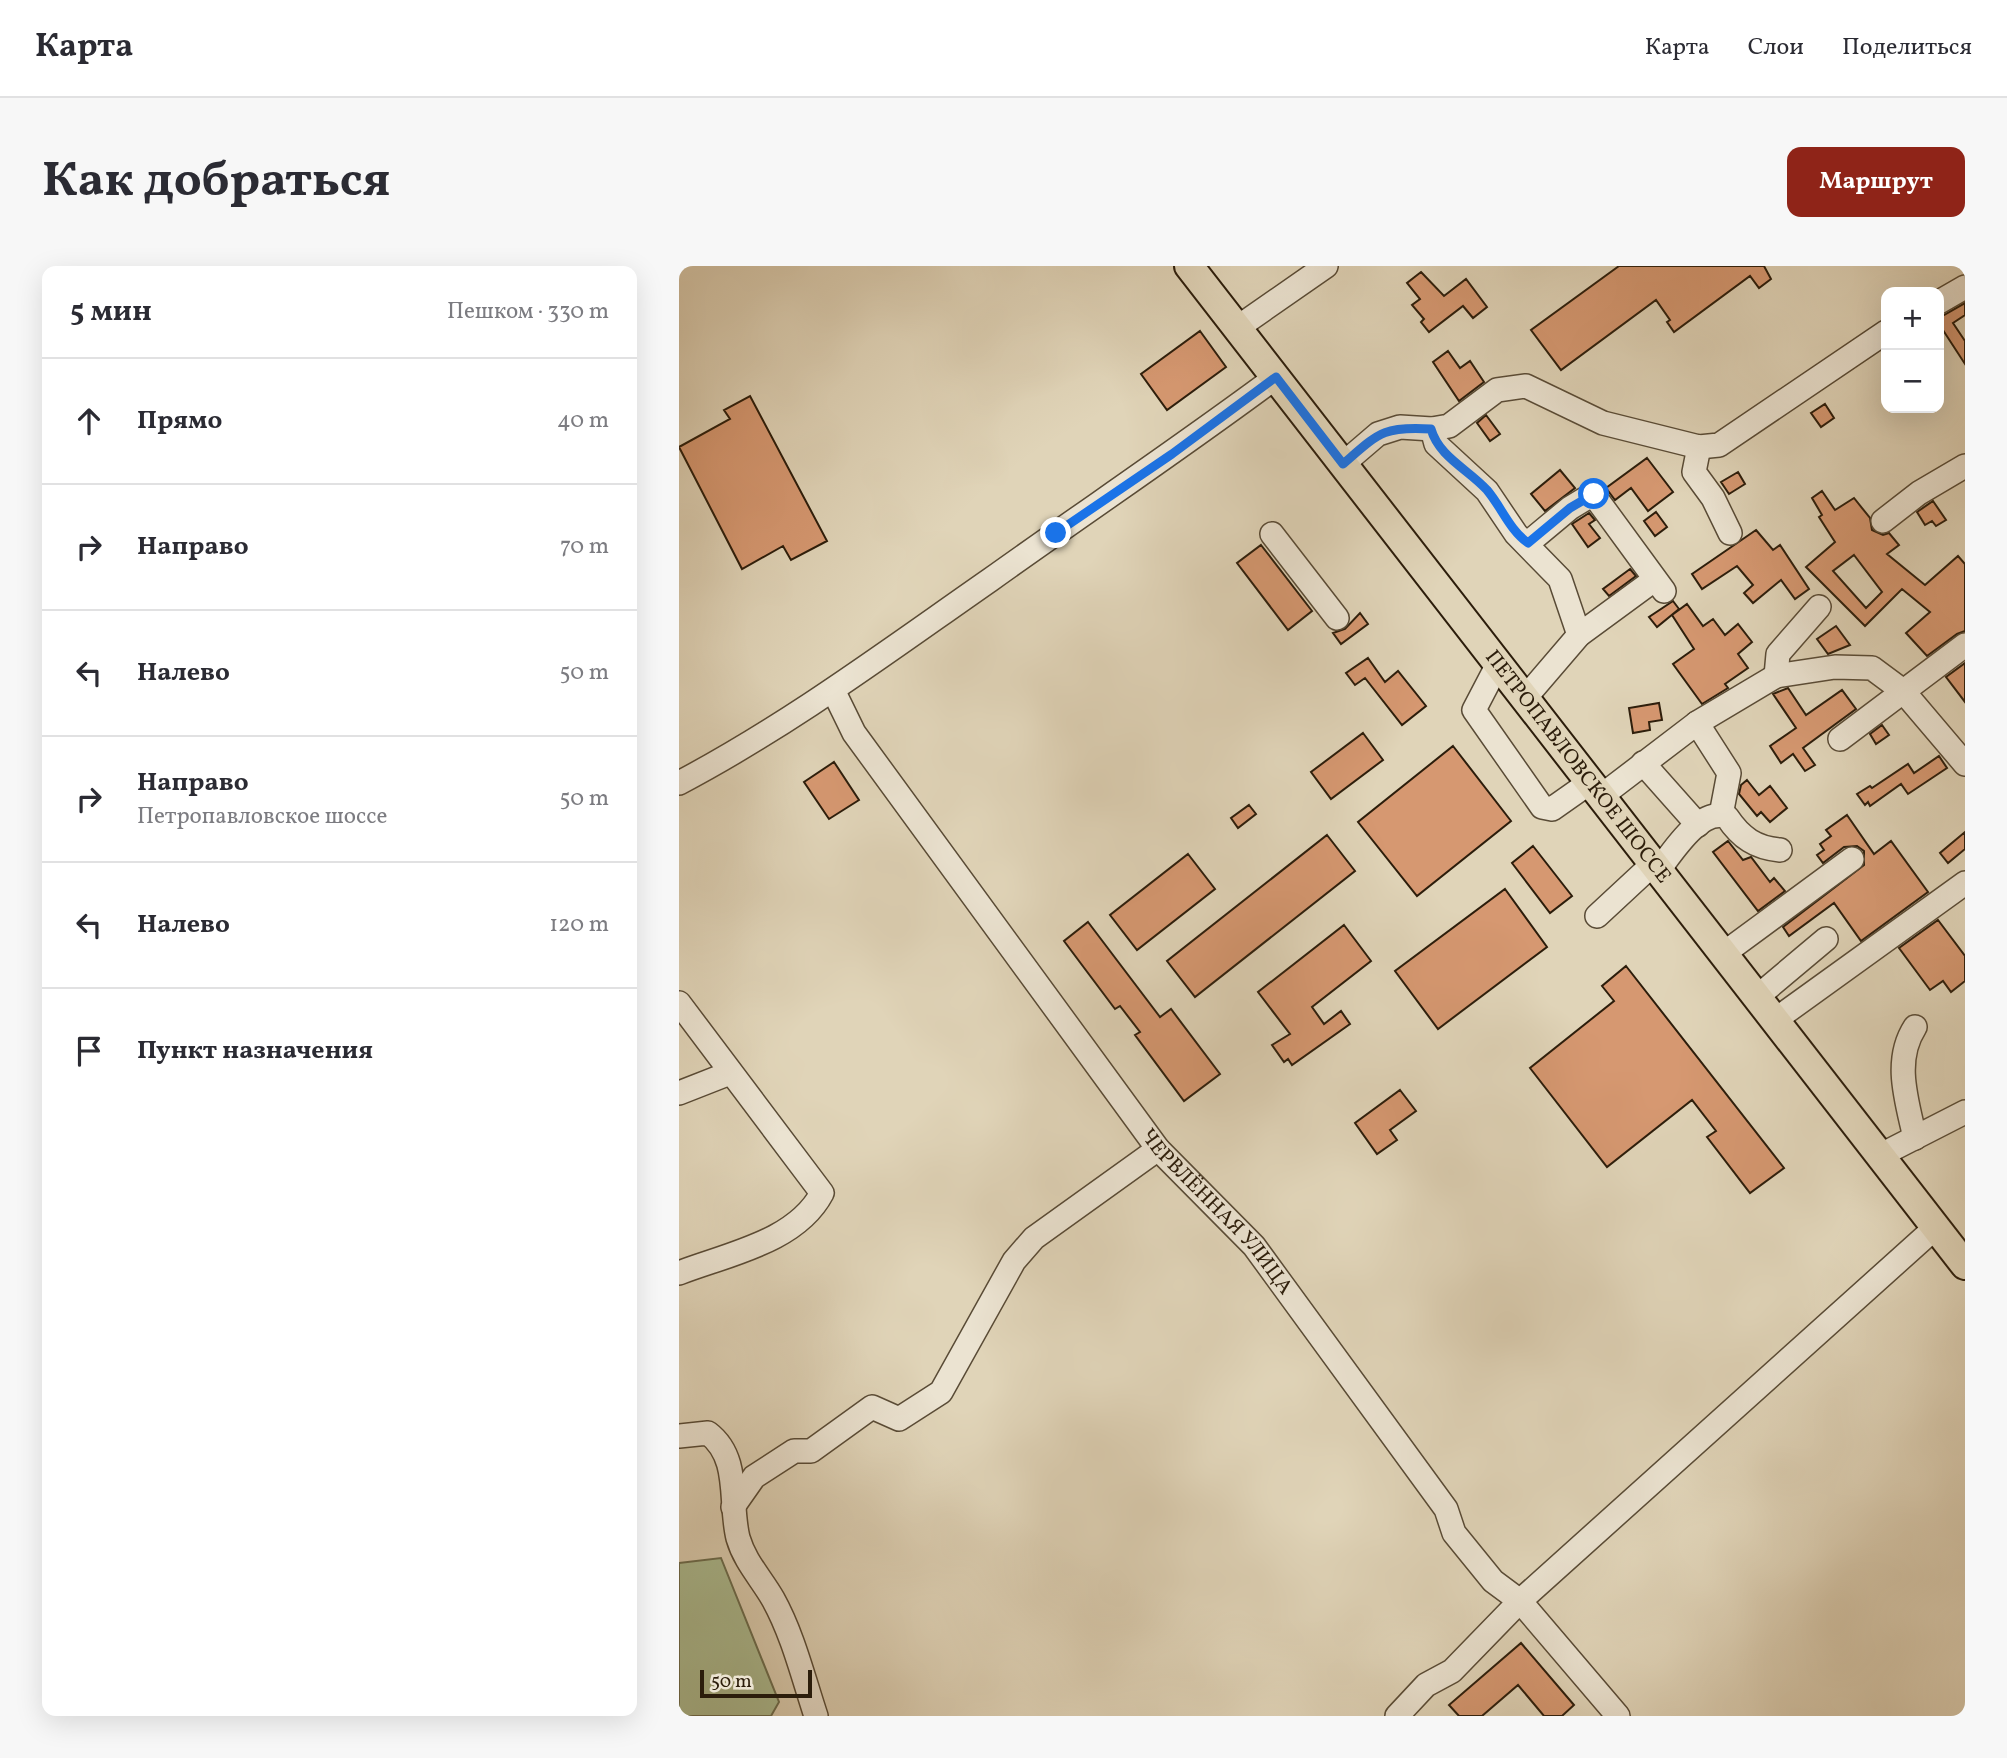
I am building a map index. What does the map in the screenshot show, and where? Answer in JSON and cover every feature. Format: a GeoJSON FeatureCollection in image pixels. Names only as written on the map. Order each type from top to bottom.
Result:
{"type":"FeatureCollection","features":[{"type":"Feature","properties":{"kind":"main road","name":"ПЕТРОПАВЛОВСКОЕ ШОССЕ"},"geometry":{"type":"LineString","coordinates":[[1189,266],[1965,1265]]}},
{"type":"Feature","properties":{"kind":"street"},"geometry":{"type":"LineString","coordinates":[[1237,328],[1326,266]]}},
{"type":"Feature","properties":{"kind":"street"},"geometry":{"type":"LineString","coordinates":[[1944,299],[1965,287]]}},
{"type":"Feature","properties":{"kind":"street"},"geometry":{"type":"LineString","coordinates":[[1343,464],[1378,434],[1401,427],[1431,429],[1449,426],[1497,390],[1525,386],[1603,423],[1699,447],[1719,445],[1881,335]]}},
{"type":"Feature","properties":{"kind":"street"},"geometry":{"type":"LineString","coordinates":[[679,783],[747,747],[833,690],[1172,454],[1276,377]]}},
{"type":"Feature","properties":{"kind":"street"},"geometry":{"type":"LineString","coordinates":[[1431,429],[1436,444],[1487,491],[1515,534],[1528,543],[1560,579],[1579,635]]}},
{"type":"Feature","properties":{"kind":"street"},"geometry":{"type":"LineString","coordinates":[[1699,447],[1695,472],[1713,498],[1730,533]]}},
{"type":"Feature","properties":{"kind":"street"},"geometry":{"type":"LineString","coordinates":[[1883,521],[1919,493],[1965,466]]}},
{"type":"Feature","properties":{"kind":"street"},"geometry":{"type":"LineString","coordinates":[[1525,698],[1579,635],[1659,586],[1594,494],[1570,508],[1528,543]]}},
{"type":"Feature","properties":{"kind":"street"},"geometry":{"type":"LineString","coordinates":[[1272,534],[1337,618]]}},
{"type":"Feature","properties":{"kind":"street"},"geometry":{"type":"LineString","coordinates":[[1776,676],[1778,654],[1819,607]]}},
{"type":"Feature","properties":{"kind":"street"},"geometry":{"type":"LineString","coordinates":[[1840,739],[1965,645]]}},
{"type":"Feature","properties":{"kind":"street"},"geometry":{"type":"LineString","coordinates":[[1498,664],[1475,704],[1476,715],[1542,807],[1552,809],[1595,790],[1643,763],[1697,723],[1776,676],[1835,667],[1873,668],[1903,691],[1965,764]]}},
{"type":"Feature","properties":{"kind":"street","name":"ЧЕРВЛЁННАЯ УЛИЦА"},"geometry":{"type":"LineString","coordinates":[[833,690],[854,733],[1158,1149],[1254,1246],[1446,1509],[1454,1533],[1493,1581],[1520,1601],[1618,1716]]}},
{"type":"Feature","properties":{"kind":"street"},"geometry":{"type":"LineString","coordinates":[[1697,723],[1729,773],[1721,815]]}},
{"type":"Feature","properties":{"kind":"street"},"geometry":{"type":"LineString","coordinates":[[1643,763],[1698,825]]}},
{"type":"Feature","properties":{"kind":"street"},"geometry":{"type":"LineString","coordinates":[[1597,916],[1655,867],[1698,825],[1721,815],[1727,817],[1737,833],[1760,848],[1780,850]]}},
{"type":"Feature","properties":{"kind":"street"},"geometry":{"type":"LineString","coordinates":[[1723,954],[1852,859]]}},
{"type":"Feature","properties":{"kind":"street"},"geometry":{"type":"LineString","coordinates":[[1775,1020],[1965,883]]}},
{"type":"Feature","properties":{"kind":"street"},"geometry":{"type":"LineString","coordinates":[[1757,997],[1826,939]]}},
{"type":"Feature","properties":{"kind":"street"},"geometry":{"type":"LineString","coordinates":[[679,1003],[822,1193],[812,1211],[783,1233],[679,1273]]}},
{"type":"Feature","properties":{"kind":"street"},"geometry":{"type":"LineString","coordinates":[[1915,1138],[1903,1082],[1905,1043],[1916,1027]]}},
{"type":"Feature","properties":{"kind":"street"},"geometry":{"type":"LineString","coordinates":[[679,1093],[730,1073]]}},
{"type":"Feature","properties":{"kind":"street"},"geometry":{"type":"LineString","coordinates":[[1881,1155],[1965,1112]]}},
{"type":"Feature","properties":{"kind":"street"},"geometry":{"type":"LineString","coordinates":[[733,1507],[754,1477],[794,1451],[811,1451],[872,1407],[899,1419],[941,1392],[1014,1261],[1034,1238],[1158,1149]]}},
{"type":"Feature","properties":{"kind":"street"},"geometry":{"type":"LineString","coordinates":[[1397,1716],[1426,1685],[1452,1671],[1520,1601],[1936,1227]]}},
{"type":"Feature","properties":{"kind":"street"},"geometry":{"type":"LineString","coordinates":[[679,1436],[708,1433],[720,1442],[730,1464],[733,1507],[739,1539],[753,1572],[772,1598],[783,1621],[816,1716]]}},
{"type":"Feature","properties":{"kind":"green space"},"geometry":{"type":"Polygon","coordinates":[[[721,1558],[779,1702],[771,1716],[679,1716],[679,1563],[721,1558]]]}},
{"type":"Feature","properties":{"kind":"building"},"geometry":{"type":"Polygon","coordinates":[[[1619,266],[1764,266],[1771,279],[1759,288],[1750,276],[1674,332],[1667,322],[1670,320],[1656,300],[1561,370],[1531,330],[1619,266]]]}},
{"type":"Feature","properties":{"kind":"building"},"geometry":{"type":"Polygon","coordinates":[[[1421,272],[1444,296],[1466,279],[1487,307],[1473,318],[1463,306],[1429,332],[1421,322],[1424,319],[1412,305],[1420,299],[1407,283],[1421,272]]]}},
{"type":"Feature","properties":{"kind":"building"},"geometry":{"type":"Polygon","coordinates":[[[1965,303],[1965,315],[1953,323],[1965,341],[1965,364],[1944,332],[1944,315],[1965,303]]]}},
{"type":"Feature","properties":{"kind":"building"},"geometry":{"type":"Polygon","coordinates":[[[1200,331],[1226,367],[1167,410],[1141,374],[1200,331]]]}},
{"type":"Feature","properties":{"kind":"building"},"geometry":{"type":"Polygon","coordinates":[[[1448,351],[1460,368],[1470,361],[1484,382],[1459,401],[1433,362],[1448,351]]]}},
{"type":"Feature","properties":{"kind":"building"},"geometry":{"type":"Polygon","coordinates":[[[750,396],[827,541],[791,560],[783,546],[742,569],[679,447],[730,419],[724,410],[750,396]]]}},
{"type":"Feature","properties":{"kind":"building"},"geometry":{"type":"Polygon","coordinates":[[[1825,404],[1834,418],[1821,427],[1811,413],[1825,404]]]}},
{"type":"Feature","properties":{"kind":"building"},"geometry":{"type":"Polygon","coordinates":[[[1486,415],[1500,434],[1490,441],[1477,423],[1486,415]]]}},
{"type":"Feature","properties":{"kind":"building"},"geometry":{"type":"Polygon","coordinates":[[[1647,458],[1673,492],[1648,511],[1631,488],[1615,500],[1606,488],[1647,458]]]}},
{"type":"Feature","properties":{"kind":"building"},"geometry":{"type":"Polygon","coordinates":[[[1560,470],[1575,488],[1545,511],[1531,494],[1560,470]]]}},
{"type":"Feature","properties":{"kind":"building"},"geometry":{"type":"Polygon","coordinates":[[[1738,472],[1745,484],[1729,494],[1721,482],[1738,472]]]}},
{"type":"Feature","properties":{"kind":"building"},"geometry":{"type":"Polygon","coordinates":[[[1822,491],[1835,510],[1854,498],[1870,518],[1872,530],[1883,535],[1889,533],[1899,545],[1887,554],[1925,585],[1958,556],[1965,564],[1965,631],[1927,656],[1906,633],[1930,612],[1902,589],[1865,626],[1806,567],[1835,542],[1819,517],[1822,515],[1812,498],[1822,491]],[[1854,555],[1833,571],[1866,608],[1882,592],[1854,555]]]}},
{"type":"Feature","properties":{"kind":"building"},"geometry":{"type":"Polygon","coordinates":[[[1933,501],[1946,520],[1936,526],[1932,521],[1925,525],[1917,512],[1933,501]]]}},
{"type":"Feature","properties":{"kind":"building"},"geometry":{"type":"Polygon","coordinates":[[[1656,512],[1667,527],[1655,536],[1644,521],[1656,512]]]}},
{"type":"Feature","properties":{"kind":"building"},"geometry":{"type":"Polygon","coordinates":[[[1589,513],[1595,520],[1589,524],[1600,538],[1588,547],[1572,524],[1589,513]]]}},
{"type":"Feature","properties":{"kind":"building"},"geometry":{"type":"Polygon","coordinates":[[[1756,530],[1773,550],[1780,545],[1809,589],[1795,599],[1781,580],[1753,603],[1744,593],[1753,585],[1737,566],[1702,589],[1692,574],[1756,530]]]}},
{"type":"Feature","properties":{"kind":"building"},"geometry":{"type":"Polygon","coordinates":[[[1261,545],[1312,611],[1288,630],[1237,563],[1261,545]]]}},
{"type":"Feature","properties":{"kind":"building"},"geometry":{"type":"Polygon","coordinates":[[[1630,569],[1636,576],[1609,596],[1603,589],[1630,569]]]}},
{"type":"Feature","properties":{"kind":"building"},"geometry":{"type":"Polygon","coordinates":[[[1673,601],[1679,609],[1657,627],[1649,617],[1673,601]]]}},
{"type":"Feature","properties":{"kind":"building"},"geometry":{"type":"Polygon","coordinates":[[[1687,604],[1703,626],[1713,619],[1725,635],[1738,624],[1752,642],[1738,654],[1748,668],[1725,684],[1728,688],[1702,704],[1673,664],[1694,649],[1672,615],[1687,604]]]}},
{"type":"Feature","properties":{"kind":"building"},"geometry":{"type":"Polygon","coordinates":[[[1360,613],[1368,624],[1341,644],[1333,633],[1345,629],[1360,613]]]}},
{"type":"Feature","properties":{"kind":"building"},"geometry":{"type":"Polygon","coordinates":[[[1836,626],[1850,645],[1828,654],[1817,639],[1836,626]]]}},
{"type":"Feature","properties":{"kind":"building"},"geometry":{"type":"Polygon","coordinates":[[[1368,658],[1385,682],[1398,671],[1426,706],[1402,725],[1365,678],[1355,685],[1346,673],[1368,658]]]}},
{"type":"Feature","properties":{"kind":"building"},"geometry":{"type":"Polygon","coordinates":[[[1965,663],[1965,702],[1946,677],[1965,663]]]}},
{"type":"Feature","properties":{"kind":"building"},"geometry":{"type":"Polygon","coordinates":[[[1788,688],[1806,715],[1842,690],[1856,709],[1803,748],[1815,765],[1805,771],[1793,754],[1781,763],[1770,746],[1796,728],[1773,694],[1788,688]]]}},
{"type":"Feature","properties":{"kind":"building"},"geometry":{"type":"Polygon","coordinates":[[[1659,703],[1662,720],[1649,722],[1650,730],[1633,733],[1629,708],[1659,703]]]}},
{"type":"Feature","properties":{"kind":"building"},"geometry":{"type":"Polygon","coordinates":[[[1882,725],[1889,735],[1876,744],[1870,734],[1882,725]]]}},
{"type":"Feature","properties":{"kind":"building"},"geometry":{"type":"Polygon","coordinates":[[[1363,733],[1383,760],[1331,799],[1311,772],[1363,733]]]}},
{"type":"Feature","properties":{"kind":"building"},"geometry":{"type":"Polygon","coordinates":[[[1453,746],[1511,821],[1417,896],[1358,822],[1453,746]]]}},
{"type":"Feature","properties":{"kind":"building"},"geometry":{"type":"Polygon","coordinates":[[[1939,756],[1947,768],[1908,794],[1901,784],[1870,806],[1868,802],[1865,805],[1857,794],[1870,786],[1872,788],[1908,764],[1914,773],[1939,756]]]}},
{"type":"Feature","properties":{"kind":"building"},"geometry":{"type":"Polygon","coordinates":[[[834,762],[859,800],[829,819],[804,782],[834,762]]]}},
{"type":"Feature","properties":{"kind":"building"},"geometry":{"type":"Polygon","coordinates":[[[1747,780],[1759,795],[1770,786],[1787,808],[1770,822],[1761,812],[1757,816],[1739,794],[1741,785],[1747,780]]]}},
{"type":"Feature","properties":{"kind":"building"},"geometry":{"type":"Polygon","coordinates":[[[1249,805],[1256,814],[1238,828],[1231,818],[1249,805]]]}},
{"type":"Feature","properties":{"kind":"building"},"geometry":{"type":"Polygon","coordinates":[[[1847,815],[1874,854],[1891,841],[1928,892],[1861,941],[1834,903],[1789,936],[1783,927],[1864,865],[1864,851],[1857,846],[1844,847],[1823,863],[1817,855],[1824,850],[1820,844],[1831,836],[1826,830],[1847,815]]]}},
{"type":"Feature","properties":{"kind":"building"},"geometry":{"type":"Polygon","coordinates":[[[1965,832],[1965,849],[1948,863],[1940,853],[1965,832]]]}},
{"type":"Feature","properties":{"kind":"building"},"geometry":{"type":"Polygon","coordinates":[[[1327,835],[1355,871],[1195,997],[1167,961],[1327,835]]]}},
{"type":"Feature","properties":{"kind":"building"},"geometry":{"type":"Polygon","coordinates":[[[1728,841],[1743,860],[1751,857],[1770,882],[1774,878],[1785,891],[1758,911],[1713,852],[1728,841]]]}},
{"type":"Feature","properties":{"kind":"building"},"geometry":{"type":"Polygon","coordinates":[[[1533,846],[1572,896],[1550,913],[1512,863],[1533,846]]]}},
{"type":"Feature","properties":{"kind":"building"},"geometry":{"type":"Polygon","coordinates":[[[1188,854],[1215,889],[1137,950],[1110,915],[1188,854]]]}},
{"type":"Feature","properties":{"kind":"building"},"geometry":{"type":"Polygon","coordinates":[[[1505,889],[1547,947],[1438,1029],[1395,971],[1505,889]]]}},
{"type":"Feature","properties":{"kind":"building"},"geometry":{"type":"Polygon","coordinates":[[[1938,920],[1965,956],[1965,981],[1951,992],[1943,981],[1930,990],[1899,948],[1938,920]]]}},
{"type":"Feature","properties":{"kind":"building"},"geometry":{"type":"Polygon","coordinates":[[[1088,922],[1160,1017],[1171,1009],[1220,1074],[1184,1101],[1135,1035],[1140,1032],[1120,1006],[1115,1009],[1064,941],[1088,922]]]}},
{"type":"Feature","properties":{"kind":"building"},"geometry":{"type":"Polygon","coordinates":[[[1344,925],[1371,961],[1312,1007],[1324,1024],[1341,1011],[1350,1024],[1292,1065],[1288,1059],[1284,1062],[1272,1045],[1290,1034],[1258,992],[1344,925]]]}},
{"type":"Feature","properties":{"kind":"building"},"geometry":{"type":"Polygon","coordinates":[[[1626,966],[1784,1168],[1750,1193],[1707,1137],[1716,1131],[1692,1100],[1607,1167],[1530,1068],[1614,1001],[1602,986],[1626,966]]]}},
{"type":"Feature","properties":{"kind":"building"},"geometry":{"type":"Polygon","coordinates":[[[1400,1090],[1416,1111],[1390,1130],[1397,1140],[1377,1154],[1355,1123],[1400,1090]]]}},
{"type":"Feature","properties":{"kind":"building"},"geometry":{"type":"Polygon","coordinates":[[[1521,1643],[1574,1705],[1562,1716],[1544,1716],[1518,1685],[1482,1716],[1459,1716],[1449,1705],[1521,1643]]]}},
{"type":"Feature","properties":{"kind":"route"},"geometry":{"type":"LineString","coordinates":[[1056,533],[1172,454],[1276,377],[1343,464],[1378,434],[1401,427],[1431,429],[1436,444],[1487,491],[1515,534],[1528,543],[1570,508],[1594,494]]}}]}
